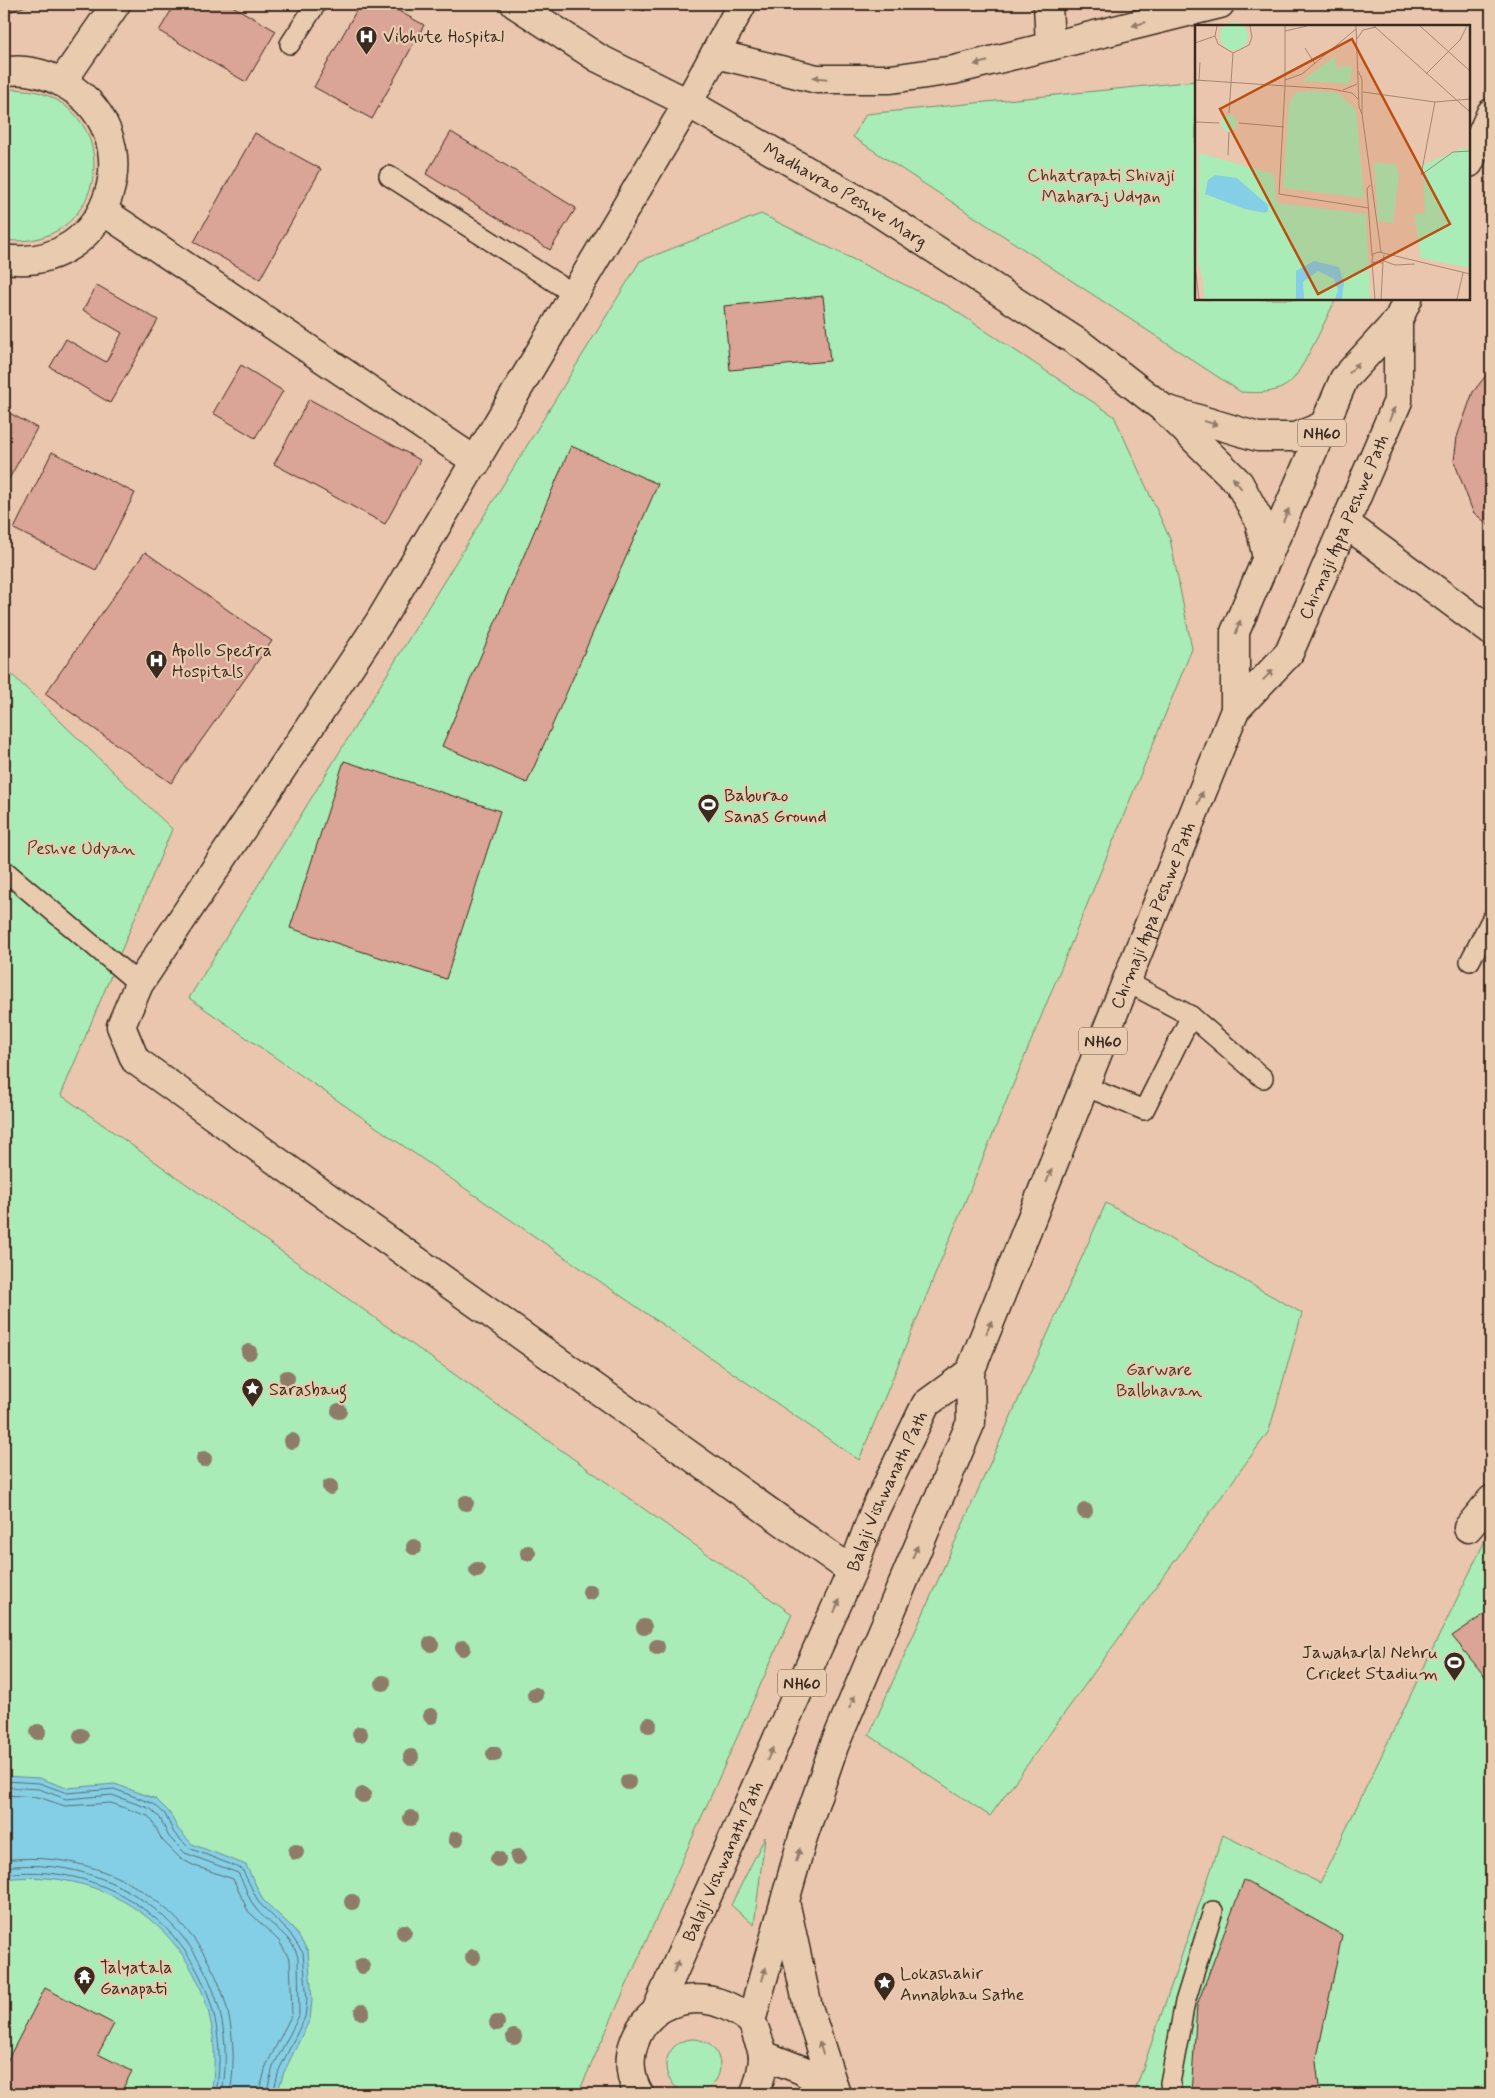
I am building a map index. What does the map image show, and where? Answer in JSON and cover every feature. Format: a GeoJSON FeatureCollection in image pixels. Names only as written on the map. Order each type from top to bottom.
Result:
{"type":"FeatureCollection","features":[{"type":"Feature","properties":{"kind":"main road"},"geometry":{"type":"LineString","coordinates":[[62,82],[116,4]]}},
{"type":"Feature","properties":{"kind":"main road","name":"Madhavrao Peshve Marg"},"geometry":{"type":"LineString","coordinates":[[515,4],[598,58],[688,103],[872,208],[1083,346],[1164,409],[1239,483],[1259,520],[1267,560]]}},
{"type":"Feature","properties":{"kind":"main road"},"geometry":{"type":"LineString","coordinates":[[742,4],[688,103],[477,462],[380,621],[138,984],[121,1026],[135,1060],[852,1571]]}},
{"type":"Feature","properties":{"kind":"main road"},"geometry":{"type":"LineString","coordinates":[[1048,4],[1050,46]]}},
{"type":"Feature","properties":{"kind":"main road"},"geometry":{"type":"LineString","coordinates":[[716,54],[817,79],[891,79],[954,70],[1220,4]]}},
{"type":"Feature","properties":{"kind":"main road"},"geometry":{"type":"LineString","coordinates":[[4,72],[13,70],[46,74],[76,90],[99,114],[112,145],[113,179],[103,211],[83,237],[55,255],[22,262],[4,259]]}},
{"type":"Feature","properties":{"kind":"main road"},"geometry":{"type":"LineString","coordinates":[[1470,161],[1491,113]]}},
{"type":"Feature","properties":{"kind":"main road"},"geometry":{"type":"LineString","coordinates":[[103,211],[477,462]]}},
{"type":"Feature","properties":{"kind":"main road","name":"Chimaji Appa Peshwe Path"},"geometry":{"type":"LineString","coordinates":[[970,1372],[1235,710],[1235,632],[1344,379],[1403,310]]}},
{"type":"Feature","properties":{"kind":"main road","name":"Chimaji Appa Peshwe Path"},"geometry":{"type":"LineString","coordinates":[[1235,710],[1289,653],[1398,401],[1403,310]]}},
{"type":"Feature","properties":{"kind":"main road","name":"Madhavrao Peshve Marg"},"geometry":{"type":"LineString","coordinates":[[1164,409],[1258,437],[1296,437],[1325,425]]}},
{"type":"Feature","properties":{"kind":"main road"},"geometry":{"type":"LineString","coordinates":[[1345,523],[1491,631]]}},
{"type":"Feature","properties":{"kind":"main road","name":"Balaji Vishwanath Path"},"geometry":{"type":"LineString","coordinates":[[656,2011],[852,1571],[874,1512],[926,1404],[970,1372]]}},
{"type":"Feature","properties":{"kind":"main road","name":"NH60"},"geometry":{"type":"LineString","coordinates":[[751,2021],[803,1837],[834,1746],[971,1422],[970,1372]]}},
{"type":"Feature","properties":{"kind":"main road"},"geometry":{"type":"LineString","coordinates":[[1491,1500],[1468,1528],[1491,1524]]}},
{"type":"Feature","properties":{"kind":"main road"},"geometry":{"type":"LineString","coordinates":[[785,1902],[808,2007],[836,2094]]}},
{"type":"Feature","properties":{"kind":"main road","name":"Balaji Vishwanath Path"},"geometry":{"type":"LineString","coordinates":[[639,2094],[635,2088],[630,2064],[632,2049],[645,2022],[656,2011],[673,2002],[696,1997],[718,2001],[751,2021]]}},
{"type":"Feature","properties":{"kind":"main road"},"geometry":{"type":"LineString","coordinates":[[751,2021],[763,2054],[762,2072],[755,2094]]}},
{"type":"Feature","properties":{"kind":"main road"},"geometry":{"type":"LineString","coordinates":[[763,2054],[802,2070],[836,2094]]}},
{"type":"Feature","properties":{"kind":"lane"},"geometry":{"type":"LineString","coordinates":[[290,44],[316,4]]}},
{"type":"Feature","properties":{"kind":"lane"},"geometry":{"type":"LineString","coordinates":[[389,176],[575,295]]}},
{"type":"Feature","properties":{"kind":"lane"},"geometry":{"type":"LineString","coordinates":[[4,870],[138,984]]}},
{"type":"Feature","properties":{"kind":"lane"},"geometry":{"type":"LineString","coordinates":[[1470,961],[1491,920]]}},
{"type":"Feature","properties":{"kind":"lane"},"geometry":{"type":"LineString","coordinates":[[1127,982],[1191,1016],[1263,1078]]}},
{"type":"Feature","properties":{"kind":"lane"},"geometry":{"type":"LineString","coordinates":[[1084,1086],[1144,1110],[1191,1016]]}},
{"type":"Feature","properties":{"kind":"lane"},"geometry":{"type":"LineString","coordinates":[[1172,2094],[1170,2083],[1185,2002],[1213,1911]]}},
{"type":"Feature","properties":{"kind":"green space","name":"Chhatrapati Shivaji Maharaj Udyan"},"geometry":{"type":"Polygon","coordinates":[[[1195,81],[1195,300],[1336,300],[1301,368],[1289,383],[1272,391],[1241,392],[853,137],[866,114],[1195,81]]]}},
{"type":"Feature","properties":{"kind":"green space"},"geometry":{"type":"Polygon","coordinates":[[[14,89],[41,93],[69,108],[86,130],[94,156],[92,183],[82,207],[63,227],[37,239],[4,240],[4,92],[14,89]]]}},
{"type":"Feature","properties":{"kind":"green space","name":"Baburao Sanas Ground"},"geometry":{"type":"Polygon","coordinates":[[[761,214],[948,306],[1114,416],[1170,539],[1192,649],[859,1460],[189,998],[640,261],[761,214]]]}},
{"type":"Feature","properties":{"kind":"green space","name":"Sarasbaug"},"geometry":{"type":"Polygon","coordinates":[[[4,667],[172,829],[61,1095],[792,1614],[578,2094],[4,2094],[4,667]]]}},
{"type":"Feature","properties":{"kind":"green space","name":"Garware Balbhavan"},"geometry":{"type":"Polygon","coordinates":[[[1106,1203],[1302,1313],[1269,1431],[990,1816],[869,1735],[1106,1203]]]}},
{"type":"Feature","properties":{"kind":"green space","name":"Jawaharlal Nehru Cricket Stadium"},"geometry":{"type":"Polygon","coordinates":[[[1491,1528],[1491,2094],[1134,2094],[1223,1835],[1320,1883],[1491,1528]]]}},
{"type":"Feature","properties":{"kind":"green space"},"geometry":{"type":"Polygon","coordinates":[[[765,1837],[754,1925],[731,1905],[765,1837]]]}},
{"type":"Feature","properties":{"kind":"green space"},"geometry":{"type":"Polygon","coordinates":[[[688,2039],[698,2039],[708,2043],[716,2051],[720,2066],[716,2081],[708,2089],[698,2093],[688,2093],[678,2089],[670,2081],[666,2071],[666,2061],[670,2051],[678,2043],[688,2039]]]}},
{"type":"Feature","properties":{"kind":"water"},"geometry":{"type":"Polygon","coordinates":[[[4,1776],[39,1778],[67,1788],[115,1784],[156,1799],[169,1812],[178,1829],[192,1844],[246,1865],[263,1900],[293,1928],[308,1951],[312,2000],[310,2019],[284,2072],[277,2094],[211,2094],[214,2047],[206,2004],[189,1966],[164,1932],[132,1906],[94,1888],[51,1878],[4,1879],[4,1776]]]}},
{"type":"Feature","properties":{"kind":"building"},"geometry":{"type":"Polygon","coordinates":[[[4,4],[31,4],[4,14],[4,4]]]}},
{"type":"Feature","properties":{"kind":"building"},"geometry":{"type":"Polygon","coordinates":[[[175,4],[229,4],[276,31],[246,82],[159,31],[175,4]]]}},
{"type":"Feature","properties":{"kind":"building"},"geometry":{"type":"Polygon","coordinates":[[[282,4],[294,4],[291,9],[282,4]]]}},
{"type":"Feature","properties":{"kind":"building"},"geometry":{"type":"Polygon","coordinates":[[[360,4],[386,4],[424,25],[372,119],[314,87],[360,4]]]}},
{"type":"Feature","properties":{"kind":"building"},"geometry":{"type":"Polygon","coordinates":[[[630,4],[648,4],[644,11],[630,4]]]}},
{"type":"Feature","properties":{"kind":"building"},"geometry":{"type":"Polygon","coordinates":[[[451,132],[576,208],[550,250],[426,174],[451,132]]]}},
{"type":"Feature","properties":{"kind":"building"},"geometry":{"type":"Polygon","coordinates":[[[255,133],[321,169],[260,279],[194,242],[255,133]]]}},
{"type":"Feature","properties":{"kind":"building"},"geometry":{"type":"Polygon","coordinates":[[[97,285],[158,320],[110,403],[50,367],[66,339],[106,362],[122,333],[83,310],[97,285]]]}},
{"type":"Feature","properties":{"kind":"building"},"geometry":{"type":"Polygon","coordinates":[[[823,296],[830,361],[730,370],[724,306],[823,296]]]}},
{"type":"Feature","properties":{"kind":"building"},"geometry":{"type":"Polygon","coordinates":[[[241,365],[283,391],[255,438],[213,413],[241,365]]]}},
{"type":"Feature","properties":{"kind":"building"},"geometry":{"type":"Polygon","coordinates":[[[1491,369],[1491,527],[1473,512],[1454,461],[1457,437],[1473,392],[1491,369]]]}},
{"type":"Feature","properties":{"kind":"building"},"geometry":{"type":"Polygon","coordinates":[[[309,399],[420,460],[385,524],[274,464],[309,399]]]}},
{"type":"Feature","properties":{"kind":"building"},"geometry":{"type":"Polygon","coordinates":[[[4,410],[37,428],[9,479],[4,477],[4,410]]]}},
{"type":"Feature","properties":{"kind":"building"},"geometry":{"type":"Polygon","coordinates":[[[571,446],[658,484],[527,783],[442,746],[571,446]]]}},
{"type":"Feature","properties":{"kind":"building"},"geometry":{"type":"Polygon","coordinates":[[[52,452],[135,493],[96,570],[14,529],[52,452]]]}},
{"type":"Feature","properties":{"kind":"building"},"geometry":{"type":"Polygon","coordinates":[[[145,552],[272,641],[171,783],[45,694],[145,552]]]}},
{"type":"Feature","properties":{"kind":"building"},"geometry":{"type":"Polygon","coordinates":[[[344,761],[500,811],[446,979],[290,928],[344,761]]]}},
{"type":"Feature","properties":{"kind":"building"},"geometry":{"type":"Polygon","coordinates":[[[1491,1610],[1491,1684],[1452,1636],[1491,1610]]]}},
{"type":"Feature","properties":{"kind":"building"},"geometry":{"type":"Polygon","coordinates":[[[1244,1880],[1342,1935],[1316,2062],[1320,2094],[1191,2094],[1197,2005],[1244,1880]]]}},
{"type":"Feature","properties":{"kind":"building"},"geometry":{"type":"Polygon","coordinates":[[[45,1988],[114,2024],[98,2054],[132,2071],[120,2094],[4,2094],[4,2067],[45,1988]]]}},
{"type":"Feature","properties":{"kind":"place","name":"Vibhute Hospital"},"geometry":{"type":"Point","coordinates":[367,55]}},
{"type":"Feature","properties":{"kind":"place","name":"Apollo Spectra Hospitals"},"geometry":{"type":"Point","coordinates":[156,679]}},
{"type":"Feature","properties":{"kind":"place","name":"Baburao Sanas Ground"},"geometry":{"type":"Point","coordinates":[708,824]}},
{"type":"Feature","properties":{"kind":"place","name":"Sarasbaug"},"geometry":{"type":"Point","coordinates":[253,1408]}},
{"type":"Feature","properties":{"kind":"place","name":"Jawaharlal Nehru Cricket Stadium"},"geometry":{"type":"Point","coordinates":[1454,1681]}},
{"type":"Feature","properties":{"kind":"place","name":"Talyatala Ganapati"},"geometry":{"type":"Point","coordinates":[84,1996]}},
{"type":"Feature","properties":{"kind":"place","name":"Lokashahir Annabhau Sathe"},"geometry":{"type":"Point","coordinates":[884,2002]}},
{"type":"Feature","properties":{"kind":"park label","name":"Peshve Udyan"},"geometry":{"type":"Point","coordinates":[81,848]}}]}
